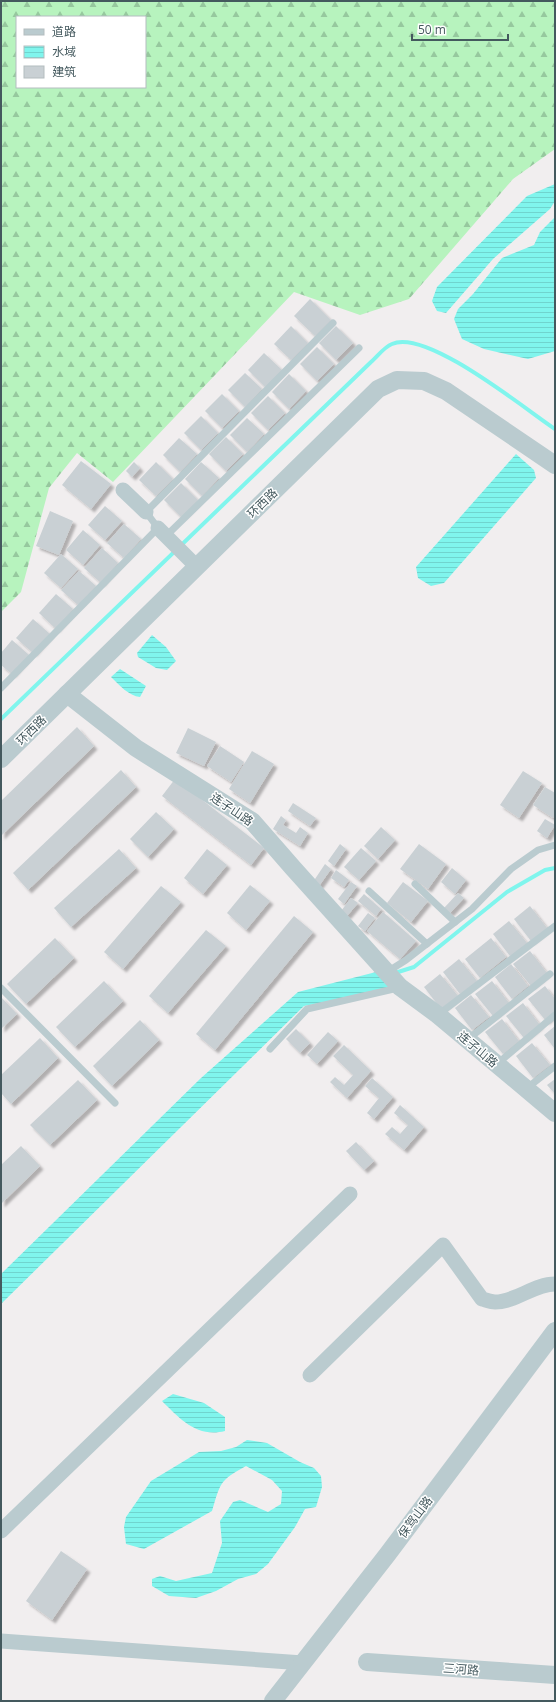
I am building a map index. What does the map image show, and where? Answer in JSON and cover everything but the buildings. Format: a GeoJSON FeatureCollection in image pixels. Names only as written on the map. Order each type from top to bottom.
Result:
{"type":"FeatureCollection","features":[{"type":"Feature","properties":{"kind":"street","name":"环西路"},"geometry":{"type":"LineString","coordinates":[[1,759],[378,390],[397,380],[424,381],[446,391],[555,465]]}},
{"type":"Feature","properties":{"kind":"street"},"geometry":{"type":"LineString","coordinates":[[123,490],[146,512]]}},
{"type":"Feature","properties":{"kind":"street"},"geometry":{"type":"LineString","coordinates":[[165,535],[197,567]]}},
{"type":"Feature","properties":{"kind":"street","name":"连子山路"},"geometry":{"type":"LineString","coordinates":[[67,694],[136,748],[252,821],[292,868],[400,987],[438,1015],[555,1113]]}},
{"type":"Feature","properties":{"kind":"street"},"geometry":{"type":"LineString","coordinates":[[1,1531],[350,1194]]}},
{"type":"Feature","properties":{"kind":"street"},"geometry":{"type":"LineString","coordinates":[[310,1375],[443,1245],[482,1299],[495,1302],[516,1297],[548,1284],[555,1284]]}},
{"type":"Feature","properties":{"kind":"street","name":"保驾山路"},"geometry":{"type":"LineString","coordinates":[[273,1701],[386,1555],[555,1331]]}},
{"type":"Feature","properties":{"kind":"street"},"geometry":{"type":"LineString","coordinates":[[1,1640],[303,1663]]}},
{"type":"Feature","properties":{"kind":"street","name":"三河路"},"geometry":{"type":"LineString","coordinates":[[367,1662],[555,1675]]}},
{"type":"Feature","properties":{"kind":"lane"},"geometry":{"type":"LineString","coordinates":[[165,535],[146,512],[333,323]]}},
{"type":"Feature","properties":{"kind":"lane"},"geometry":{"type":"LineString","coordinates":[[1,688],[165,535],[359,348]]}},
{"type":"Feature","properties":{"kind":"lane"},"geometry":{"type":"LineString","coordinates":[[387,972],[406,960],[472,909],[511,869],[538,850],[555,846]]}},
{"type":"Feature","properties":{"kind":"lane"},"geometry":{"type":"LineString","coordinates":[[415,884],[455,922]]}},
{"type":"Feature","properties":{"kind":"lane"},"geometry":{"type":"LineString","coordinates":[[369,892],[427,944]]}},
{"type":"Feature","properties":{"kind":"lane"},"geometry":{"type":"LineString","coordinates":[[438,1015],[555,926]]}},
{"type":"Feature","properties":{"kind":"lane"},"geometry":{"type":"LineString","coordinates":[[467,1040],[550,974]]}},
{"type":"Feature","properties":{"kind":"lane"},"geometry":{"type":"LineString","coordinates":[[270,1049],[307,1009],[400,987]]}},
{"type":"Feature","properties":{"kind":"lane"},"geometry":{"type":"LineString","coordinates":[[1,988],[115,1103]]}},
{"type":"Feature","properties":{"kind":"lane"},"geometry":{"type":"LineString","coordinates":[[496,1064],[555,1015]]}},
{"type":"Feature","properties":{"kind":"lane"},"geometry":{"type":"LineString","coordinates":[[525,1089],[555,1066]]}},
{"type":"Feature","properties":{"kind":"green space"},"geometry":{"type":"Polygon","coordinates":[[[1,1],[555,1],[555,149],[513,179],[409,299],[360,315],[294,292],[113,482],[77,453],[49,488],[21,592],[1,612],[1,1]]]}},
{"type":"Feature","properties":{"kind":"water"},"geometry":{"type":"Polygon","coordinates":[[[555,184],[555,201],[550,209],[493,259],[446,313],[437,311],[432,301],[437,287],[527,196],[555,184]]]}},
{"type":"Feature","properties":{"kind":"water"},"geometry":{"type":"Polygon","coordinates":[[[555,217],[555,351],[528,359],[484,349],[462,339],[454,319],[458,309],[473,294],[502,258],[534,245],[540,232],[555,217]]]}},
{"type":"Feature","properties":{"kind":"water"},"geometry":{"type":"Polygon","coordinates":[[[516,454],[534,470],[536,478],[444,583],[431,586],[418,578],[416,567],[516,454]]]}},
{"type":"Feature","properties":{"kind":"water"},"geometry":{"type":"Polygon","coordinates":[[[152,635],[166,647],[176,661],[167,670],[156,668],[138,657],[137,653],[152,635]]]}},
{"type":"Feature","properties":{"kind":"water"},"geometry":{"type":"Polygon","coordinates":[[[120,669],[146,686],[140,697],[132,695],[111,677],[120,669]]]}},
{"type":"Feature","properties":{"kind":"water"},"geometry":{"type":"Polygon","coordinates":[[[376,972],[392,990],[304,1006],[1,1304],[1,1274],[201,1078],[298,992],[376,972]]]}},
{"type":"Feature","properties":{"kind":"water"},"geometry":{"type":"Polygon","coordinates":[[[173,1394],[204,1403],[225,1417],[225,1431],[206,1432],[182,1420],[162,1401],[173,1394]]]}},
{"type":"Feature","properties":{"kind":"water"},"geometry":{"type":"Polygon","coordinates":[[[247,1440],[267,1443],[300,1462],[314,1468],[321,1476],[322,1487],[316,1507],[305,1509],[295,1527],[268,1564],[256,1574],[238,1579],[216,1591],[196,1598],[169,1596],[152,1586],[152,1579],[160,1576],[176,1581],[212,1573],[222,1543],[220,1521],[233,1502],[240,1500],[268,1512],[281,1504],[282,1491],[272,1480],[246,1466],[231,1475],[222,1483],[212,1511],[144,1549],[126,1544],[124,1527],[126,1517],[151,1481],[199,1452],[221,1451],[236,1447],[247,1440]]]}},
{"type":"Feature","properties":{"kind":"waterway"},"geometry":{"type":"LineString","coordinates":[[1,719],[389,345],[408,342],[428,348],[451,359],[499,389],[555,429]]}},
{"type":"Feature","properties":{"kind":"waterway"},"geometry":{"type":"LineString","coordinates":[[395,973],[414,967],[507,892],[545,870],[555,868]]}}]}
